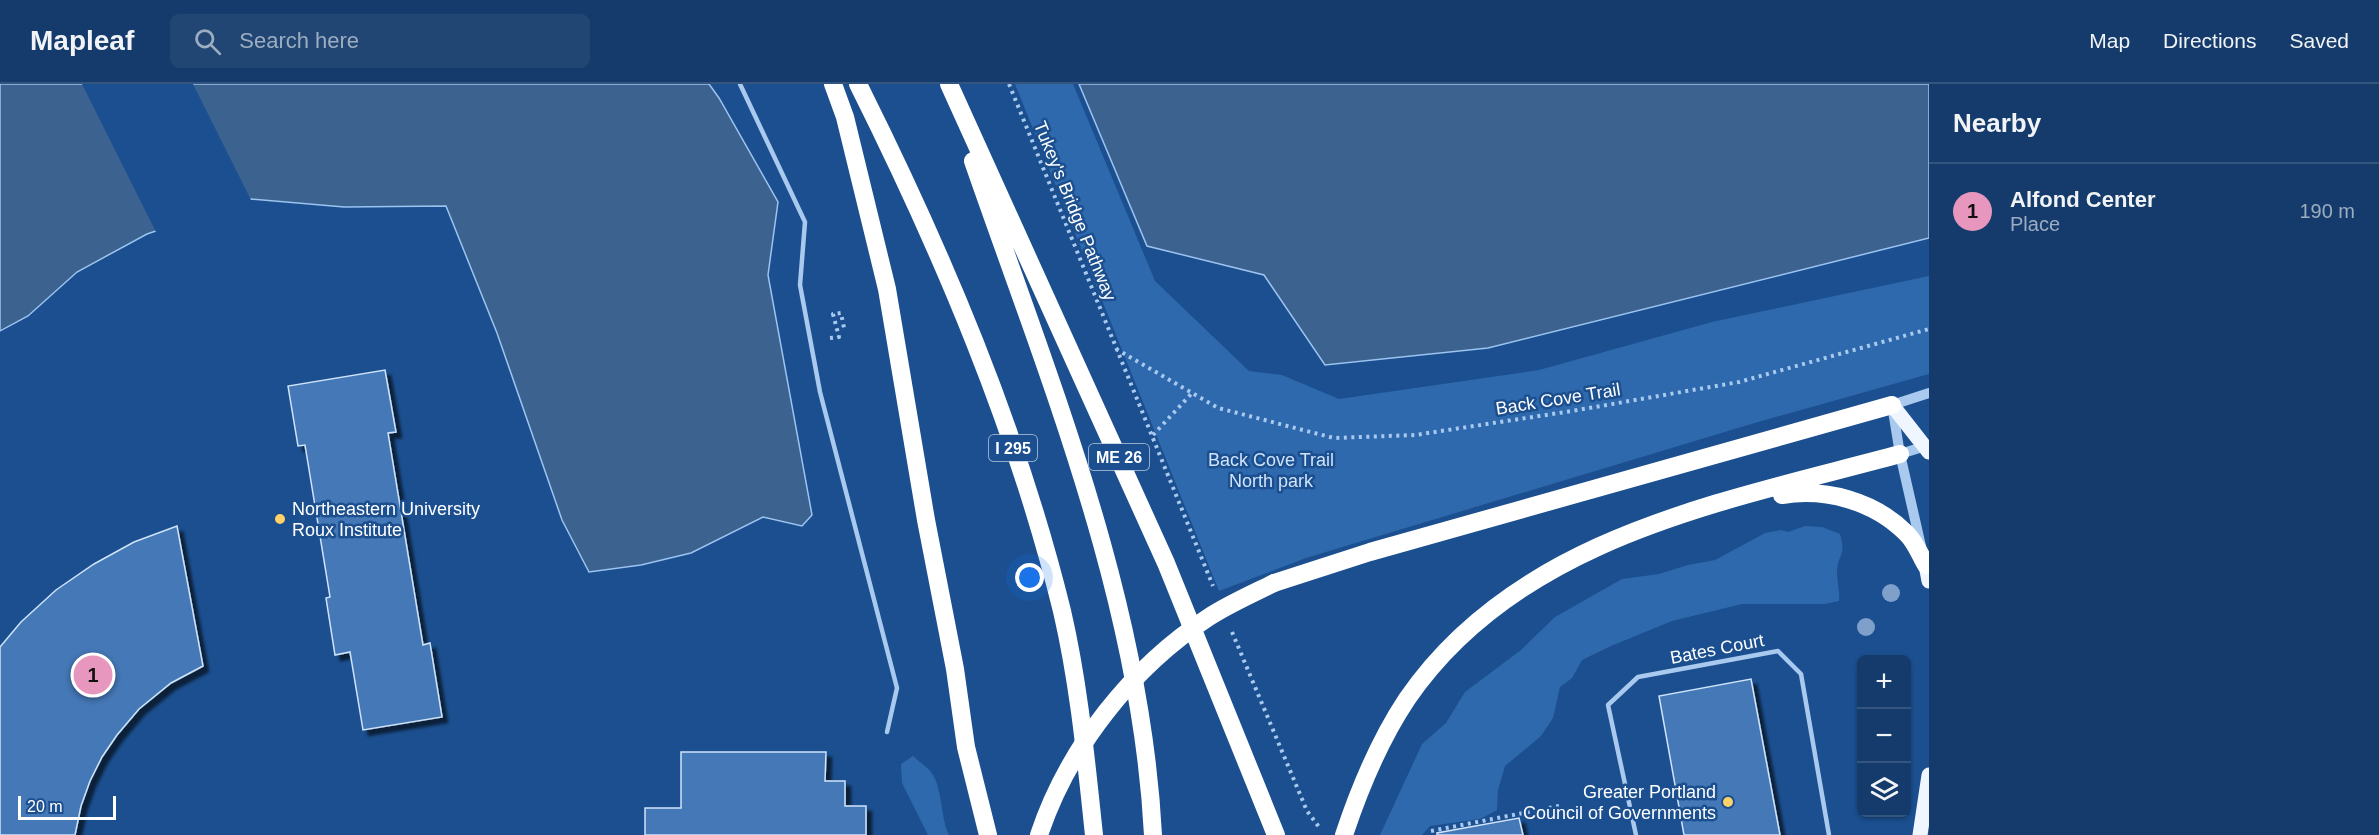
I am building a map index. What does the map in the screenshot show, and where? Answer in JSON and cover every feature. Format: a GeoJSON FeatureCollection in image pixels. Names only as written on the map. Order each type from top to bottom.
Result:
{"type":"FeatureCollection","features":[{"type":"Feature","properties":{"kind":"highway"},"geometry":{"type":"LineString","coordinates":[[833,84],[845,117],[887,290],[926,520],[955,669],[966,747],[988,835]]}},
{"type":"Feature","properties":{"kind":"highway","name":"I 295"},"geometry":{"type":"LineString","coordinates":[[858,84],[949,277],[1005,424],[1030,499],[1062,612],[1080,711],[1094,835]]}},
{"type":"Feature","properties":{"kind":"highway"},"geometry":{"type":"LineString","coordinates":[[947,84],[1089,496],[1119,608],[1139,709],[1150,791],[1153,835]]}},
{"type":"Feature","properties":{"kind":"highway","name":"ME 26"},"geometry":{"type":"LineString","coordinates":[[947,84],[1166,563],[1276,835]]}},
{"type":"Feature","properties":{"kind":"highway"},"geometry":{"type":"LineString","coordinates":[[1039,835],[1060,787],[1081,748],[1113,705],[1152,661],[1207,618],[1274,583],[1370,552],[1892,405]]}},
{"type":"Feature","properties":{"kind":"highway"},"geometry":{"type":"LineString","coordinates":[[1344,835],[1374,755],[1407,699],[1446,651],[1491,610],[1516,591],[1566,561],[1648,525],[1712,505],[1900,454]]}},
{"type":"Feature","properties":{"kind":"highway"},"geometry":{"type":"LineString","coordinates":[[1712,505],[1800,492],[1840,496],[1878,511],[1908,534],[1927,573]]}},
{"type":"Feature","properties":{"kind":"main road"},"geometry":{"type":"LineString","coordinates":[[1892,405],[1928,448]]}},
{"type":"Feature","properties":{"kind":"main road"},"geometry":{"type":"LineString","coordinates":[[1920,835],[1929,775]]}},
{"type":"Feature","properties":{"kind":"street"},"geometry":{"type":"LineString","coordinates":[[1927,573],[1900,454],[1892,405],[1929,393]]}},
{"type":"Feature","properties":{"kind":"street"},"geometry":{"type":"LineString","coordinates":[[1900,454],[1928,448]]}},
{"type":"Feature","properties":{"kind":"lane"},"geometry":{"type":"LineString","coordinates":[[740,84],[805,222],[800,285],[820,392],[897,688],[887,732]]}},
{"type":"Feature","properties":{"kind":"lane","name":"Bates Court"},"geometry":{"type":"LineString","coordinates":[[1636,835],[1608,705],[1638,677],[1779,651],[1801,674],[1829,835]]}},
{"type":"Feature","properties":{"kind":"path","name":"Tukey's Bridge Pathway"},"geometry":{"type":"LineString","coordinates":[[1009,84],[1116,349]]}},
{"type":"Feature","properties":{"kind":"path"},"geometry":{"type":"LineString","coordinates":[[819,340],[839,337],[833,315],[841,313],[844,328]]}},
{"type":"Feature","properties":{"kind":"path","name":"Back Cove Trail"},"geometry":{"type":"LineString","coordinates":[[1116,349],[1218,408],[1334,438],[1415,435],[1739,382],[1929,329]]}},
{"type":"Feature","properties":{"kind":"path"},"geometry":{"type":"LineString","coordinates":[[1153,435],[1192,393]]}},
{"type":"Feature","properties":{"kind":"path"},"geometry":{"type":"LineString","coordinates":[[1431,831],[1559,806]]}},
{"type":"Feature","properties":{"kind":"green space","name":"Back Cove Trail North park"},"geometry":{"type":"Polygon","coordinates":[[[1015,84],[1073,84],[1155,281],[1249,371],[1282,375],[1339,399],[1539,370],[1712,322],[1929,276],[1929,374],[1758,422],[1306,558],[1219,591],[1015,84]]]}},
{"type":"Feature","properties":{"kind":"green space"},"geometry":{"type":"Polygon","coordinates":[[[1805,526],[1822,527],[1840,534],[1842,552],[1837,566],[1839,601],[1825,604],[1742,604],[1672,621],[1582,660],[1572,678],[1560,687],[1553,718],[1541,736],[1505,766],[1498,790],[1497,810],[1480,819],[1430,826],[1422,835],[1380,835],[1422,744],[1446,723],[1465,692],[1521,650],[1555,617],[1622,579],[1659,574],[1715,560],[1765,533],[1781,530],[1788,532],[1805,526]]]}},
{"type":"Feature","properties":{"kind":"green space"},"geometry":{"type":"Polygon","coordinates":[[[913,756],[935,778],[949,835],[928,835],[902,783],[901,764],[913,756]]]}},
{"type":"Feature","properties":{"kind":"shaded area"},"geometry":{"type":"Polygon","coordinates":[[[0,84],[709,84],[778,202],[768,275],[812,515],[802,526],[763,517],[691,553],[641,565],[589,572],[562,520],[497,333],[446,206],[344,207],[251,199],[147,234],[77,272],[28,316],[0,331],[0,84]]]}},
{"type":"Feature","properties":{"kind":"shaded area"},"geometry":{"type":"Polygon","coordinates":[[[1079,84],[1929,84],[1929,238],[1488,348],[1325,365],[1264,275],[1147,246],[1079,84]]]}},
{"type":"Feature","properties":{"kind":"pier"},"geometry":{"type":"Polygon","coordinates":[[[82,84],[193,84],[252,202],[157,234],[82,84]]]}},
{"type":"Feature","properties":{"kind":"building"},"geometry":{"type":"Polygon","coordinates":[[[385,370],[396,432],[388,433],[423,645],[430,643],[442,717],[363,730],[350,652],[335,655],[326,598],[330,597],[305,445],[298,446],[288,386],[385,370]]]}},
{"type":"Feature","properties":{"kind":"building"},"geometry":{"type":"Polygon","coordinates":[[[177,526],[203,666],[171,683],[139,709],[117,735],[90,781],[81,806],[75,835],[0,835],[0,647],[21,622],[56,590],[94,564],[134,542],[177,526]]]}},
{"type":"Feature","properties":{"kind":"building"},"geometry":{"type":"Polygon","coordinates":[[[1751,679],[1780,835],[1684,835],[1659,696],[1751,679]]]}},
{"type":"Feature","properties":{"kind":"building"},"geometry":{"type":"Polygon","coordinates":[[[681,752],[826,752],[825,781],[845,781],[845,806],[866,806],[866,835],[645,835],[645,808],[681,808],[681,752]]]}},
{"type":"Feature","properties":{"kind":"building"},"geometry":{"type":"Polygon","coordinates":[[[1519,818],[1523,835],[1437,835],[1437,833],[1519,818]]]}},
{"type":"Feature","properties":{"kind":"place","name":"Northeastern University Roux Institute"},"geometry":{"type":"Point","coordinates":[280,519]}},
{"type":"Feature","properties":{"kind":"place","name":"Alfond Center"},"geometry":{"type":"Point","coordinates":[93,675]}},
{"type":"Feature","properties":{"kind":"place","name":"Greater Portland Council of Governments"},"geometry":{"type":"Point","coordinates":[1728,802]}}]}
